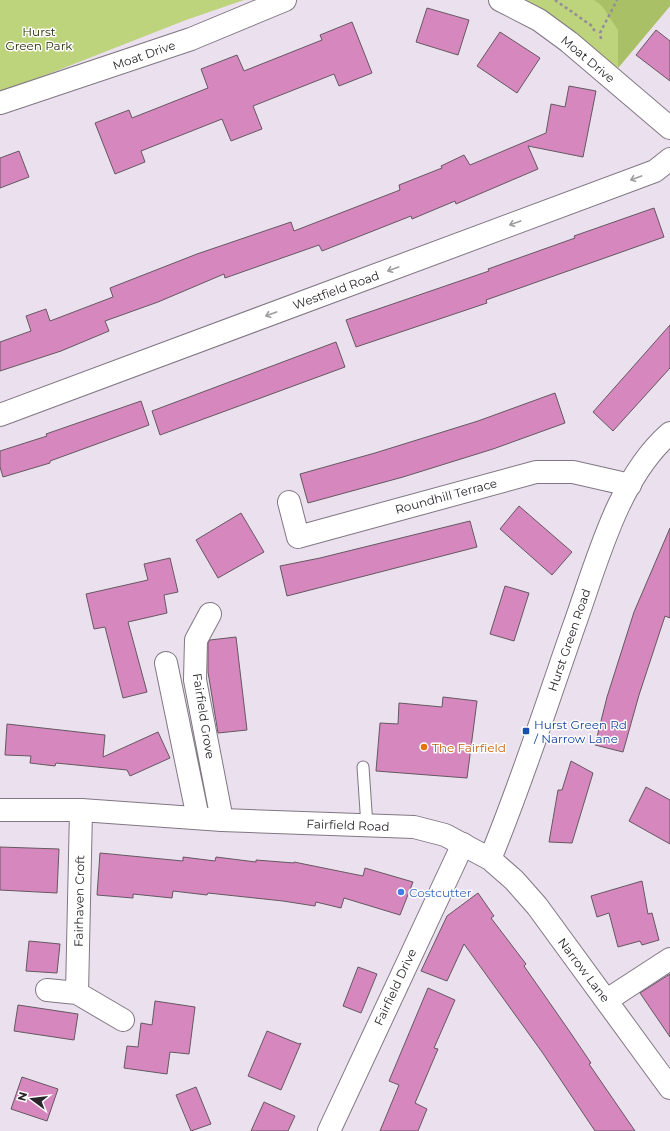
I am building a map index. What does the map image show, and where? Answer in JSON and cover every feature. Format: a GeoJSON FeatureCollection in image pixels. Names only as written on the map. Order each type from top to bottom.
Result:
{"type":"FeatureCollection","features":[{"type":"Feature","properties":{"kind":"street","name":"Moat Drive"},"geometry":{"type":"LineString","coordinates":[[0,103],[191,39],[285,0]]}},
{"type":"Feature","properties":{"kind":"street","name":"Moat Drive"},"geometry":{"type":"LineString","coordinates":[[500,0],[545,24],[670,128]]}},
{"type":"Feature","properties":{"kind":"street","name":"Westfield Road"},"geometry":{"type":"LineString","coordinates":[[0,415],[655,171],[670,159]]}},
{"type":"Feature","properties":{"kind":"street","name":"Hurst Green Road"},"geometry":{"type":"LineString","coordinates":[[490,859],[518,789],[605,540],[618,508],[630,485],[655,446],[670,433]]}},
{"type":"Feature","properties":{"kind":"street","name":"Roundhill Terrace"},"geometry":{"type":"LineString","coordinates":[[289,502],[298,537],[536,472],[573,472],[630,485]]}},
{"type":"Feature","properties":{"kind":"street","name":"Fairfield Grove"},"geometry":{"type":"LineString","coordinates":[[210,614],[196,640],[195,680],[222,820]]}},
{"type":"Feature","properties":{"kind":"street"},"geometry":{"type":"LineString","coordinates":[[166,663],[198,818]]}},
{"type":"Feature","properties":{"kind":"street","name":"Fairfield Road"},"geometry":{"type":"LineString","coordinates":[[0,810],[81,810],[222,820],[414,827],[445,835],[490,859]]}},
{"type":"Feature","properties":{"kind":"street","name":"Fairhaven Croft"},"geometry":{"type":"LineString","coordinates":[[77,992],[81,810]]}},
{"type":"Feature","properties":{"kind":"street","name":"Fairfield Drive"},"geometry":{"type":"LineString","coordinates":[[329,1131],[463,844]]}},
{"type":"Feature","properties":{"kind":"street","name":"Narrow Lane"},"geometry":{"type":"LineString","coordinates":[[490,859],[514,880],[537,906],[670,1088]]}},
{"type":"Feature","properties":{"kind":"street"},"geometry":{"type":"LineString","coordinates":[[607,1000],[670,959]]}},
{"type":"Feature","properties":{"kind":"street"},"geometry":{"type":"LineString","coordinates":[[47,990],[77,992],[123,1020]]}},
{"type":"Feature","properties":{"kind":"lane"},"geometry":{"type":"LineString","coordinates":[[363,767],[367,826]]}},
{"type":"Feature","properties":{"kind":"path"},"geometry":{"type":"LineString","coordinates":[[555,0],[592,26],[601,45],[600,33],[617,0]]}},
{"type":"Feature","properties":{"kind":"green space","name":"Hurst Green Park"},"geometry":{"type":"Polygon","coordinates":[[[0,0],[244,0],[186,20],[0,93],[0,0]]]}},
{"type":"Feature","properties":{"kind":"green space"},"geometry":{"type":"Polygon","coordinates":[[[518,0],[670,0],[670,6],[618,68],[518,0]]]}},
{"type":"Feature","properties":{"kind":"green space"},"geometry":{"type":"Polygon","coordinates":[[[594,0],[670,0],[670,6],[618,68],[618,30],[602,6],[594,0]]]}},
{"type":"Feature","properties":{"kind":"building"},"geometry":{"type":"Polygon","coordinates":[[[427,8],[469,20],[458,55],[416,42],[427,8]]]}},
{"type":"Feature","properties":{"kind":"building"},"geometry":{"type":"Polygon","coordinates":[[[352,22],[372,73],[339,86],[334,74],[253,106],[262,129],[231,141],[222,119],[141,151],[145,162],[115,174],[95,123],[129,110],[132,118],[208,88],[201,69],[237,55],[244,71],[322,40],[320,35],[352,22]]]}},
{"type":"Feature","properties":{"kind":"building"},"geometry":{"type":"Polygon","coordinates":[[[656,30],[670,41],[670,81],[636,55],[656,30]]]}},
{"type":"Feature","properties":{"kind":"building"},"geometry":{"type":"Polygon","coordinates":[[[500,32],[540,58],[517,93],[477,66],[500,32]]]}},
{"type":"Feature","properties":{"kind":"building"},"geometry":{"type":"Polygon","coordinates":[[[569,86],[596,91],[583,157],[528,146],[538,169],[456,204],[455,201],[412,219],[411,216],[322,251],[319,245],[225,278],[224,274],[158,302],[105,321],[109,331],[61,351],[0,371],[0,342],[31,331],[26,316],[46,309],[50,321],[113,297],[110,288],[197,254],[291,222],[294,231],[400,190],[399,185],[442,168],[441,166],[464,155],[470,165],[546,133],[551,104],[565,107],[569,86]]]}},
{"type":"Feature","properties":{"kind":"building"},"geometry":{"type":"Polygon","coordinates":[[[19,151],[29,177],[0,188],[0,158],[19,151]]]}},
{"type":"Feature","properties":{"kind":"building"},"geometry":{"type":"Polygon","coordinates":[[[654,208],[664,237],[486,300],[487,303],[356,347],[346,320],[489,271],[488,269],[575,238],[574,236],[654,208]]]}},
{"type":"Feature","properties":{"kind":"building"},"geometry":{"type":"Polygon","coordinates":[[[670,325],[670,368],[613,431],[593,412],[670,325]]]}},
{"type":"Feature","properties":{"kind":"building"},"geometry":{"type":"Polygon","coordinates":[[[336,342],[345,367],[160,435],[152,411],[336,342]]]}},
{"type":"Feature","properties":{"kind":"building"},"geometry":{"type":"Polygon","coordinates":[[[555,393],[565,423],[493,449],[403,477],[308,503],[300,474],[375,453],[478,421],[555,393]]]}},
{"type":"Feature","properties":{"kind":"building"},"geometry":{"type":"Polygon","coordinates":[[[141,401],[149,425],[50,461],[50,463],[3,477],[0,467],[0,451],[47,436],[46,434],[141,401]]]}},
{"type":"Feature","properties":{"kind":"building"},"geometry":{"type":"Polygon","coordinates":[[[519,506],[572,552],[552,575],[500,529],[519,506]]]}},
{"type":"Feature","properties":{"kind":"building"},"geometry":{"type":"Polygon","coordinates":[[[241,513],[264,552],[218,578],[196,540],[241,513]]]}},
{"type":"Feature","properties":{"kind":"building"},"geometry":{"type":"Polygon","coordinates":[[[470,521],[477,547],[287,596],[280,566],[320,558],[470,521]]]}},
{"type":"Feature","properties":{"kind":"building"},"geometry":{"type":"Polygon","coordinates":[[[670,528],[670,618],[665,616],[639,695],[623,752],[595,745],[607,697],[634,612],[670,528]]]}},
{"type":"Feature","properties":{"kind":"building"},"geometry":{"type":"Polygon","coordinates":[[[170,558],[178,592],[164,595],[167,613],[128,622],[147,692],[123,698],[105,627],[94,629],[86,594],[148,580],[144,564],[170,558]]]}},
{"type":"Feature","properties":{"kind":"building"},"geometry":{"type":"Polygon","coordinates":[[[505,586],[529,593],[514,641],[490,634],[505,586]]]}},
{"type":"Feature","properties":{"kind":"building"},"geometry":{"type":"Polygon","coordinates":[[[236,637],[247,730],[218,733],[208,672],[208,643],[210,640],[236,637]]]}},
{"type":"Feature","properties":{"kind":"building","name":"The Fairfield"},"geometry":{"type":"Polygon","coordinates":[[[443,697],[477,701],[467,778],[376,771],[380,723],[398,724],[399,703],[442,707],[443,697]]]}},
{"type":"Feature","properties":{"kind":"building"},"geometry":{"type":"Polygon","coordinates":[[[7,724],[105,735],[103,757],[158,732],[170,758],[130,776],[127,770],[56,763],[55,766],[30,763],[31,756],[5,755],[7,724]]]}},
{"type":"Feature","properties":{"kind":"building"},"geometry":{"type":"Polygon","coordinates":[[[571,761],[593,773],[572,843],[549,842],[558,790],[562,790],[571,761]]]}},
{"type":"Feature","properties":{"kind":"building"},"geometry":{"type":"Polygon","coordinates":[[[646,787],[670,800],[670,844],[629,821],[646,787]]]}},
{"type":"Feature","properties":{"kind":"building"},"geometry":{"type":"Polygon","coordinates":[[[0,847],[59,849],[57,893],[0,890],[0,847]]]}},
{"type":"Feature","properties":{"kind":"building"},"geometry":{"type":"Polygon","coordinates":[[[100,853],[183,861],[183,857],[215,861],[216,857],[256,862],[256,860],[294,862],[363,876],[365,868],[413,882],[400,915],[344,898],[341,908],[316,902],[315,906],[208,893],[207,895],[173,891],[172,898],[133,894],[133,898],[97,895],[100,853]]]}},
{"type":"Feature","properties":{"kind":"building"},"geometry":{"type":"Polygon","coordinates":[[[642,881],[648,914],[652,913],[659,940],[642,945],[640,941],[618,947],[609,913],[597,917],[591,896],[642,881]]]}},
{"type":"Feature","properties":{"kind":"building"},"geometry":{"type":"Polygon","coordinates":[[[478,893],[494,916],[491,918],[526,964],[524,966],[591,1063],[589,1064],[635,1131],[595,1131],[542,1052],[464,944],[447,981],[421,971],[447,916],[478,893]]]}},
{"type":"Feature","properties":{"kind":"building"},"geometry":{"type":"Polygon","coordinates":[[[29,941],[60,944],[57,973],[26,971],[29,941]]]}},
{"type":"Feature","properties":{"kind":"building"},"geometry":{"type":"Polygon","coordinates":[[[358,967],[377,974],[361,1013],[343,1006],[358,967]]]}},
{"type":"Feature","properties":{"kind":"building"},"geometry":{"type":"Polygon","coordinates":[[[670,974],[670,1037],[640,993],[670,974]]]}},
{"type":"Feature","properties":{"kind":"building"},"geometry":{"type":"Polygon","coordinates":[[[428,988],[455,1000],[434,1048],[438,1049],[415,1103],[427,1109],[418,1131],[380,1131],[399,1085],[389,1081],[428,988]]]}},
{"type":"Feature","properties":{"kind":"building"},"geometry":{"type":"Polygon","coordinates":[[[155,1001],[195,1007],[189,1054],[170,1052],[167,1074],[124,1068],[127,1046],[138,1047],[141,1023],[152,1025],[155,1001]]]}},
{"type":"Feature","properties":{"kind":"building"},"geometry":{"type":"Polygon","coordinates":[[[18,1005],[78,1014],[74,1040],[14,1031],[18,1005]]]}},
{"type":"Feature","properties":{"kind":"building"},"geometry":{"type":"Polygon","coordinates":[[[267,1031],[299,1044],[301,1043],[281,1090],[248,1076],[267,1031]]]}},
{"type":"Feature","properties":{"kind":"building"},"geometry":{"type":"Polygon","coordinates":[[[22,1077],[58,1089],[47,1121],[11,1109],[22,1077]]]}},
{"type":"Feature","properties":{"kind":"building"},"geometry":{"type":"Polygon","coordinates":[[[196,1087],[211,1124],[191,1131],[176,1095],[196,1087]]]}},
{"type":"Feature","properties":{"kind":"building"},"geometry":{"type":"Polygon","coordinates":[[[264,1102],[295,1116],[288,1131],[251,1131],[264,1102]]]}},
{"type":"Feature","properties":{"kind":"place","name":"Hurst Green Rd / Narrow Lane"},"geometry":{"type":"Point","coordinates":[526,731]}},
{"type":"Feature","properties":{"kind":"place","name":"The Fairfield"},"geometry":{"type":"Point","coordinates":[424,747]}},
{"type":"Feature","properties":{"kind":"place","name":"Costcutter"},"geometry":{"type":"Point","coordinates":[401,892]}}]}
